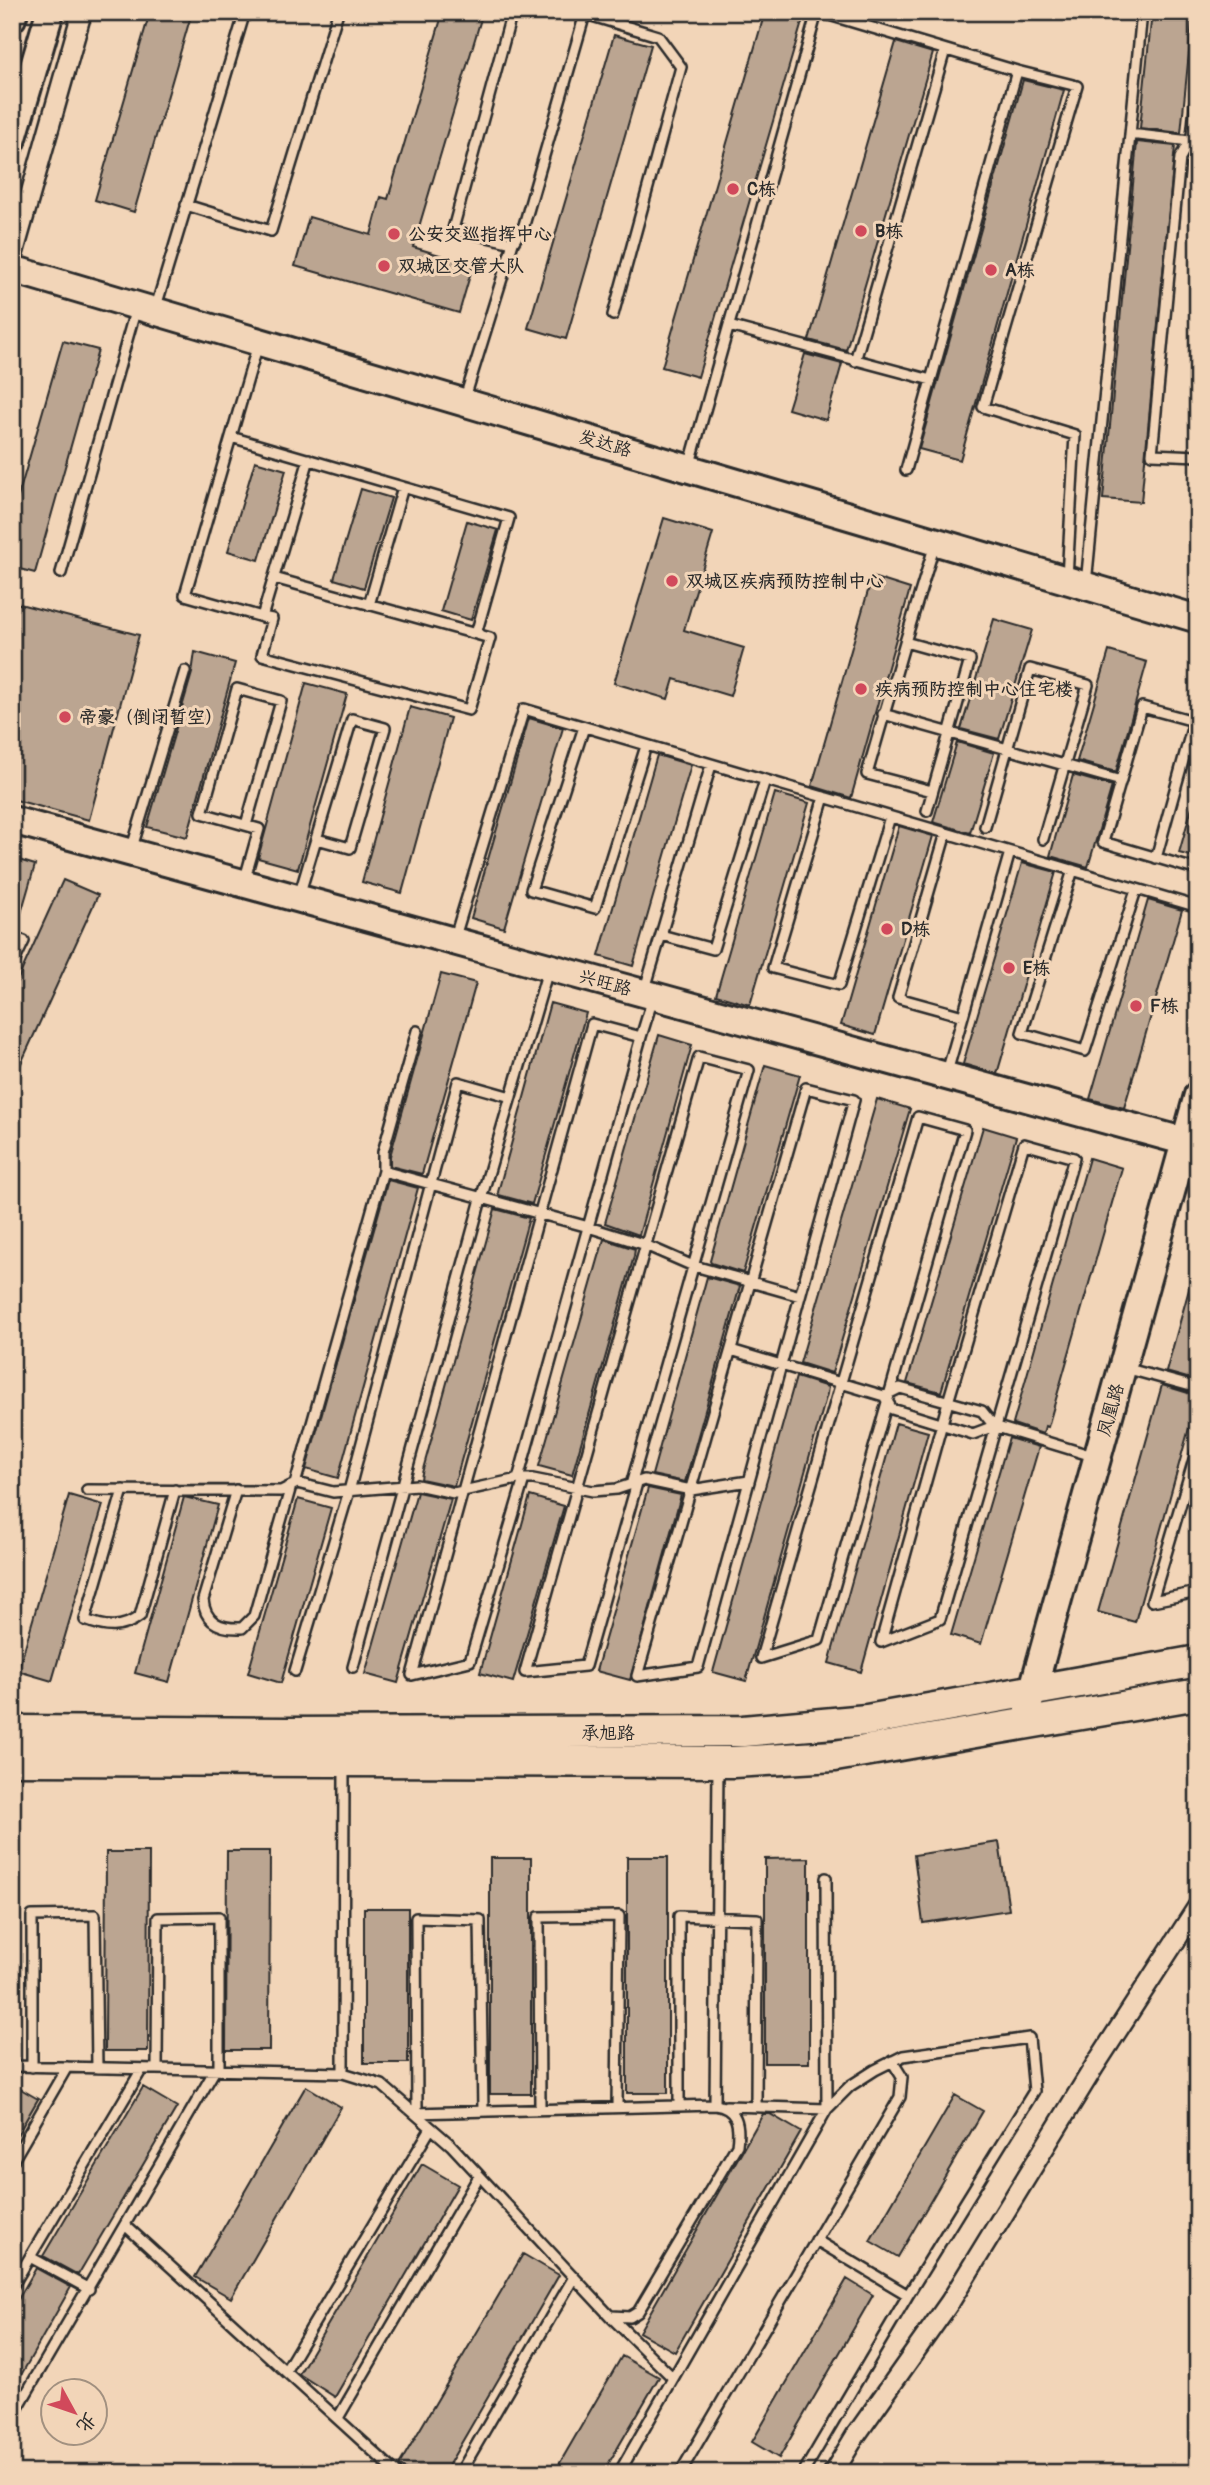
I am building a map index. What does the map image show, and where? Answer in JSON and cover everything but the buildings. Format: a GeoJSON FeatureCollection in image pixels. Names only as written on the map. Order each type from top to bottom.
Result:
{"type":"FeatureCollection","features":[{"type":"Feature","properties":{"kind":"main road","name":"承旭路"},"geometry":{"type":"LineString","coordinates":[[12,1731],[743,1731],[867,1720],[1198,1661]]}},
{"type":"Feature","properties":{"kind":"main road","name":"承旭路"},"geometry":{"type":"LineString","coordinates":[[12,1760],[719,1762],[835,1756],[1198,1694]]}},
{"type":"Feature","properties":{"kind":"street"},"geometry":{"type":"LineString","coordinates":[[12,18],[14,12]]}},
{"type":"Feature","properties":{"kind":"street"},"geometry":{"type":"LineString","coordinates":[[12,141],[50,12]]}},
{"type":"Feature","properties":{"kind":"street"},"geometry":{"type":"LineString","coordinates":[[12,259],[82,12]]}},
{"type":"Feature","properties":{"kind":"street","name":"发达路"},"geometry":{"type":"LineString","coordinates":[[12,270],[1198,619]]}},
{"type":"Feature","properties":{"kind":"street","name":"兴旺路"},"geometry":{"type":"LineString","coordinates":[[12,820],[1191,1144]]}},
{"type":"Feature","properties":{"kind":"street","name":"凤凰路"},"geometry":{"type":"LineString","coordinates":[[1024,1724],[1123,1368],[1191,1144],[1198,1095]]}},
{"type":"Feature","properties":{"kind":"street"},"geometry":{"type":"LineString","coordinates":[[833,2473],[856,2435],[950,2302],[1094,2067],[1198,1906]]}},
{"type":"Feature","properties":{"kind":"lane"},"geometry":{"type":"LineString","coordinates":[[61,573],[145,309],[186,205],[245,12]]}},
{"type":"Feature","properties":{"kind":"lane"},"geometry":{"type":"LineString","coordinates":[[186,205],[271,231],[338,12]]}},
{"type":"Feature","properties":{"kind":"lane"},"geometry":{"type":"LineString","coordinates":[[512,12],[453,229],[513,243]]}},
{"type":"Feature","properties":{"kind":"lane"},"geometry":{"type":"LineString","coordinates":[[688,469],[818,12],[1077,86],[983,408],[1075,435],[1076,583]]}},
{"type":"Feature","properties":{"kind":"lane"},"geometry":{"type":"LineString","coordinates":[[1076,583],[1142,12]]}},
{"type":"Feature","properties":{"kind":"lane"},"geometry":{"type":"LineString","coordinates":[[464,403],[513,243],[524,225],[582,13],[658,36],[681,67],[612,315]]}},
{"type":"Feature","properties":{"kind":"lane"},"geometry":{"type":"LineString","coordinates":[[855,361],[945,50]]}},
{"type":"Feature","properties":{"kind":"lane"},"geometry":{"type":"LineString","coordinates":[[906,470],[1017,71]]}},
{"type":"Feature","properties":{"kind":"lane"},"geometry":{"type":"LineString","coordinates":[[1198,81],[1193,138],[1180,158],[1152,454],[1198,456]]}},
{"type":"Feature","properties":{"kind":"lane"},"geometry":{"type":"LineString","coordinates":[[1130,134],[1193,138]]}},
{"type":"Feature","properties":{"kind":"lane"},"geometry":{"type":"LineString","coordinates":[[729,326],[931,380]]}},
{"type":"Feature","properties":{"kind":"lane"},"geometry":{"type":"LineString","coordinates":[[259,342],[185,595],[272,619],[262,655],[469,710],[490,638],[274,578]]}},
{"type":"Feature","properties":{"kind":"lane"},"geometry":{"type":"LineString","coordinates":[[231,438],[509,518],[476,634]]}},
{"type":"Feature","properties":{"kind":"lane"},"geometry":{"type":"LineString","coordinates":[[262,617],[309,459]]}},
{"type":"Feature","properties":{"kind":"lane"},"geometry":{"type":"LineString","coordinates":[[369,604],[403,487]]}},
{"type":"Feature","properties":{"kind":"lane"},"geometry":{"type":"LineString","coordinates":[[932,791],[867,774],[936,542]]}},
{"type":"Feature","properties":{"kind":"lane"},"geometry":{"type":"LineString","coordinates":[[905,642],[970,660],[927,811]]}},
{"type":"Feature","properties":{"kind":"lane"},"geometry":{"type":"LineString","coordinates":[[985,827],[1030,669],[1088,685],[1043,839]]}},
{"type":"Feature","properties":{"kind":"lane"},"geometry":{"type":"LineString","coordinates":[[131,852],[185,671]]}},
{"type":"Feature","properties":{"kind":"lane"},"geometry":{"type":"LineString","coordinates":[[244,883],[259,829],[202,813],[237,689],[281,701],[246,825]]}},
{"type":"Feature","properties":{"kind":"lane"},"geometry":{"type":"LineString","coordinates":[[1156,858],[1194,721],[1142,707],[1103,842],[1156,858],[1198,870]]}},
{"type":"Feature","properties":{"kind":"lane"},"geometry":{"type":"LineString","coordinates":[[453,941],[524,709],[1198,907]]}},
{"type":"Feature","properties":{"kind":"lane"},"geometry":{"type":"LineString","coordinates":[[883,714],[1121,781]]}},
{"type":"Feature","properties":{"kind":"lane"},"geometry":{"type":"LineString","coordinates":[[299,898],[352,719],[384,728],[350,848],[317,839]]}},
{"type":"Feature","properties":{"kind":"lane"},"geometry":{"type":"LineString","coordinates":[[584,727],[531,890],[595,908],[646,746]]}},
{"type":"Feature","properties":{"kind":"lane"},"geometry":{"type":"LineString","coordinates":[[641,1037],[592,1024],[412,1675],[470,1661],[641,1037],[661,934],[712,765]]}},
{"type":"Feature","properties":{"kind":"lane"},"geometry":{"type":"LineString","coordinates":[[661,934],[713,949],[765,780]]}},
{"type":"Feature","properties":{"kind":"lane"},"geometry":{"type":"LineString","coordinates":[[824,797],[773,968],[839,985],[890,817]]}},
{"type":"Feature","properties":{"kind":"lane"},"geometry":{"type":"LineString","coordinates":[[946,833],[898,998],[963,1016]]}},
{"type":"Feature","properties":{"kind":"lane"},"geometry":{"type":"LineString","coordinates":[[946,1077],[1010,852]]}},
{"type":"Feature","properties":{"kind":"lane"},"geometry":{"type":"LineString","coordinates":[[1073,870],[1022,1033],[1085,1051],[1136,890]]}},
{"type":"Feature","properties":{"kind":"lane"},"geometry":{"type":"LineString","coordinates":[[12,937],[24,941],[12,966]]}},
{"type":"Feature","properties":{"kind":"lane"},"geometry":{"type":"LineString","coordinates":[[354,1667],[481,1199],[549,968]]}},
{"type":"Feature","properties":{"kind":"lane"},"geometry":{"type":"LineString","coordinates":[[236,1490],[203,1600],[209,1619],[227,1628],[242,1628],[254,1616],[383,1171],[383,1152],[417,1031]]}},
{"type":"Feature","properties":{"kind":"lane"},"geometry":{"type":"LineString","coordinates":[[699,1057],[749,1070],[693,1265],[585,1666],[525,1672],[579,1489],[699,1057]]}},
{"type":"Feature","properties":{"kind":"lane"},"geometry":{"type":"LineString","coordinates":[[295,1671],[349,1491],[458,1082],[511,1097]]}},
{"type":"Feature","properties":{"kind":"lane"},"geometry":{"type":"LineString","coordinates":[[806,1088],[854,1100],[800,1296],[698,1667],[637,1676],[806,1088]]}},
{"type":"Feature","properties":{"kind":"lane"},"geometry":{"type":"LineString","coordinates":[[918,1117],[965,1130],[888,1397],[819,1640],[761,1658],[918,1117]]}},
{"type":"Feature","properties":{"kind":"lane"},"geometry":{"type":"LineString","coordinates":[[1024,1144],[1074,1158],[940,1619],[881,1642],[948,1402],[1024,1144]]}},
{"type":"Feature","properties":{"kind":"lane"},"geometry":{"type":"LineString","coordinates":[[383,1171],[589,1227],[647,1245],[693,1265],[800,1296]]}},
{"type":"Feature","properties":{"kind":"lane"},"geometry":{"type":"LineString","coordinates":[[731,1350],[888,1397]]}},
{"type":"Feature","properties":{"kind":"lane"},"geometry":{"type":"LineString","coordinates":[[1123,1368],[1198,1388]]}},
{"type":"Feature","properties":{"kind":"lane"},"geometry":{"type":"LineString","coordinates":[[888,1397],[900,1388],[982,1411],[996,1427],[1098,1458]]}},
{"type":"Feature","properties":{"kind":"lane"},"geometry":{"type":"LineString","coordinates":[[888,1397],[892,1409],[973,1434],[996,1427]]}},
{"type":"Feature","properties":{"kind":"lane"},"geometry":{"type":"LineString","coordinates":[[1198,1446],[1152,1601],[1198,1592]]}},
{"type":"Feature","properties":{"kind":"lane"},"geometry":{"type":"LineString","coordinates":[[87,1490],[281,1491],[293,1485],[333,1492],[416,1485],[454,1493],[521,1479],[593,1491],[617,1489],[644,1480],[691,1490],[749,1481]]}},
{"type":"Feature","properties":{"kind":"lane"},"geometry":{"type":"LineString","coordinates":[[122,1490],[85,1620],[104,1628],[128,1626],[140,1616],[175,1490]]}},
{"type":"Feature","properties":{"kind":"lane"},"geometry":{"type":"LineString","coordinates":[[343,2073],[344,1761]]}},
{"type":"Feature","properties":{"kind":"lane"},"geometry":{"type":"LineString","coordinates":[[719,1762],[717,1917],[720,2106]]}},
{"type":"Feature","properties":{"kind":"lane"},"geometry":{"type":"LineString","coordinates":[[826,1878],[827,2109]]}},
{"type":"Feature","properties":{"kind":"lane"},"geometry":{"type":"LineString","coordinates":[[33,2067],[32,1916],[95,1915],[97,2068]]}},
{"type":"Feature","properties":{"kind":"lane"},"geometry":{"type":"LineString","coordinates":[[540,2109],[539,1917],[618,1916],[617,2107]]}},
{"type":"Feature","properties":{"kind":"lane"},"geometry":{"type":"LineString","coordinates":[[679,2106],[679,1916],[757,1919],[756,2107]]}},
{"type":"Feature","properties":{"kind":"lane"},"geometry":{"type":"LineString","coordinates":[[12,2418],[217,2070],[219,1917],[158,1918],[157,2069]]}},
{"type":"Feature","properties":{"kind":"lane"},"geometry":{"type":"LineString","coordinates":[[416,2113],[416,1918],[480,1920],[483,2111]]}},
{"type":"Feature","properties":{"kind":"lane"},"geometry":{"type":"LineString","coordinates":[[619,2473],[827,2109],[850,2086],[903,2056],[1029,2038],[1034,2091],[908,2295],[803,2473]]}},
{"type":"Feature","properties":{"kind":"lane"},"geometry":{"type":"LineString","coordinates":[[680,2473],[900,2097],[902,2077],[892,2061]]}},
{"type":"Feature","properties":{"kind":"lane"},"geometry":{"type":"LineString","coordinates":[[12,2066],[343,2073],[382,2085],[416,2113],[479,2176],[673,2378]]}},
{"type":"Feature","properties":{"kind":"lane"},"geometry":{"type":"LineString","coordinates":[[12,2162],[67,2067]]}},
{"type":"Feature","properties":{"kind":"lane"},"geometry":{"type":"LineString","coordinates":[[12,2287],[142,2069]]}},
{"type":"Feature","properties":{"kind":"lane"},"geometry":{"type":"LineString","coordinates":[[416,2113],[679,2106],[827,2109]]}},
{"type":"Feature","properties":{"kind":"lane"},"geometry":{"type":"LineString","coordinates":[[611,2316],[630,2317],[638,2312],[737,2144],[737,2119],[731,2110],[720,2106]]}},
{"type":"Feature","properties":{"kind":"lane"},"geometry":{"type":"LineString","coordinates":[[286,2370],[431,2128]]}},
{"type":"Feature","properties":{"kind":"lane"},"geometry":{"type":"LineString","coordinates":[[338,2418],[479,2176]]}},
{"type":"Feature","properties":{"kind":"lane"},"geometry":{"type":"LineString","coordinates":[[126,2226],[397,2473]]}},
{"type":"Feature","properties":{"kind":"lane"},"geometry":{"type":"LineString","coordinates":[[816,2240],[908,2295]]}},
{"type":"Feature","properties":{"kind":"lane"},"geometry":{"type":"LineString","coordinates":[[30,2257],[89,2289]]}},
{"type":"Feature","properties":{"kind":"lane"},"geometry":{"type":"LineString","coordinates":[[460,2473],[574,2277]]}},
{"type":"Feature","properties":{"kind":"place","name":"C栋"},"geometry":{"type":"Point","coordinates":[733,189]}},
{"type":"Feature","properties":{"kind":"place","name":"B栋"},"geometry":{"type":"Point","coordinates":[861,231]}},
{"type":"Feature","properties":{"kind":"place","name":"公安交巡指挥中心"},"geometry":{"type":"Point","coordinates":[394,234]}},
{"type":"Feature","properties":{"kind":"place","name":"双城区交管大队"},"geometry":{"type":"Point","coordinates":[384,266]}},
{"type":"Feature","properties":{"kind":"place","name":"A栋"},"geometry":{"type":"Point","coordinates":[991,270]}},
{"type":"Feature","properties":{"kind":"place","name":"双城区疾病预防控制中心"},"geometry":{"type":"Point","coordinates":[672,581]}},
{"type":"Feature","properties":{"kind":"place","name":"疾病预防控制中心住宅楼"},"geometry":{"type":"Point","coordinates":[861,689]}},
{"type":"Feature","properties":{"kind":"place","name":"帝豪（倒闭暂空）"},"geometry":{"type":"Point","coordinates":[65,717]}},
{"type":"Feature","properties":{"kind":"place","name":"D栋"},"geometry":{"type":"Point","coordinates":[887,929]}},
{"type":"Feature","properties":{"kind":"place","name":"E栋"},"geometry":{"type":"Point","coordinates":[1009,968]}},
{"type":"Feature","properties":{"kind":"place","name":"F栋"},"geometry":{"type":"Point","coordinates":[1136,1006]}}]}
